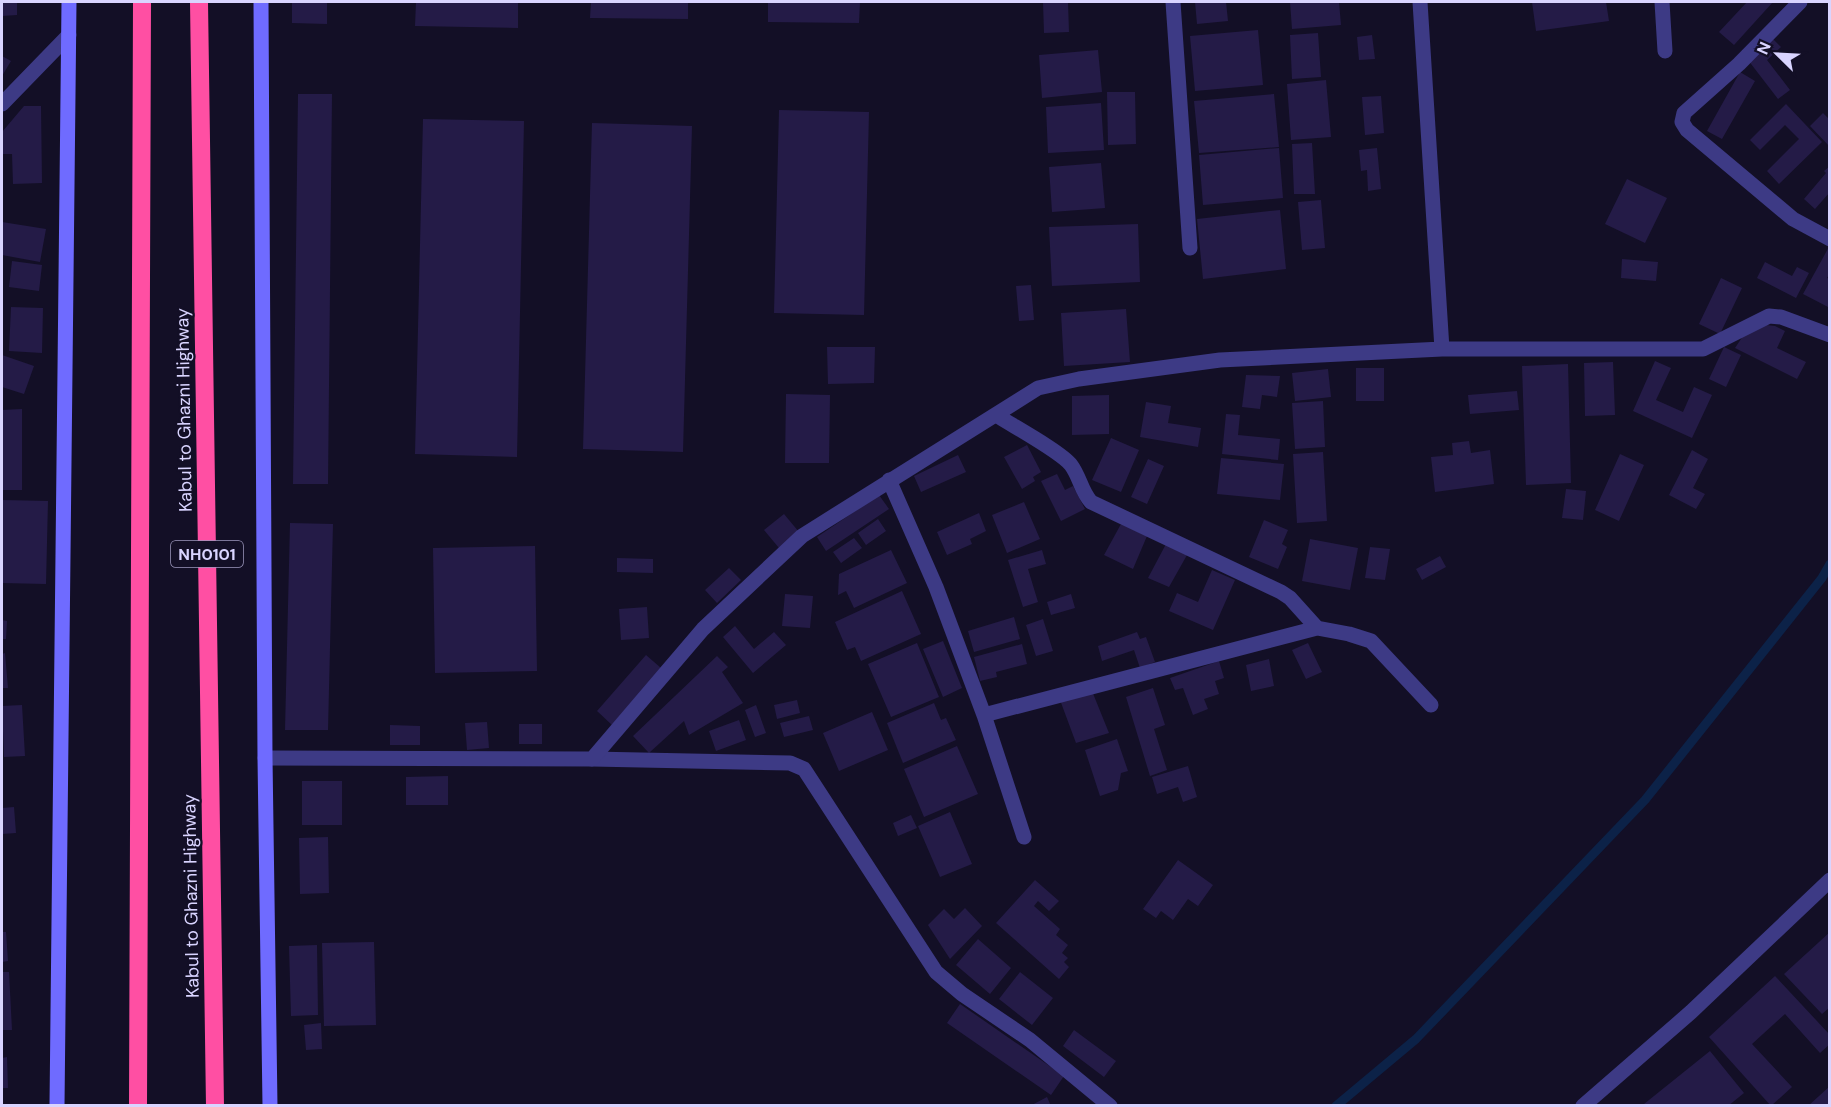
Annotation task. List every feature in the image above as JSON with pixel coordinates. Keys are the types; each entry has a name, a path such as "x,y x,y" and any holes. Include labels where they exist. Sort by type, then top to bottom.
{"highway":[{"path":"138,1106 142,2"},
{"name":"Kabul to Ghazni Highway","path":"198,2 215,1106"}],"street":[{"path":"57,1106 69,2"},
{"path":"261,2 265,758 270,1106"},
{"path":"1173,2 1190,248"},
{"path":"1420,2 1442,348"},
{"path":"1662,2 1665,51"},
{"path":"1800,2 1739,64 1684,113 1682,122 1687,130 1793,219 1830,239"},
{"path":"2,104 69,35"},
{"path":"592,759 711,621 802,536 1038,388 1080,379 1220,360 1442,348 1703,349 1769,316 1780,317 1830,335"},
{"path":"996,415 1071,465 1083,494 1091,502 1281,592 1290,598 1317,628"},
{"path":"889,480 936,587 984,715 1024,837"},
{"path":"984,715 1317,628 1371,641 1431,705"},
{"path":"265,758 592,759 799,765 936,972 962,994 1030,1040 1110,1106"},
{"path":"1583,1106 1691,1012 1830,880"}],"building":[{"path":"2,2 17,2 17,15 2,16"},
{"path":"292,2 327,2 327,24 292,23"},
{"path":"416,2 518,2 518,28 415,26"},
{"path":"591,2 688,2 688,19 590,18"},
{"path":"768,2 860,2 859,23 768,22"},
{"path":"1043,2 1068,2 1069,32 1044,33"},
{"path":"1195,2 1226,2 1228,21 1197,24"},
{"path":"1290,2 1339,2 1341,25 1292,29"},
{"path":"1532,2 1606,2 1609,21 1536,31"},
{"path":"1747,2 1773,2 1734,45 1719,32"},
{"path":"1258,30 1263,85 1195,91 1190,36"},
{"path":"1318,33 1321,77 1292,79 1290,35"},
{"path":"1372,35 1375,59 1359,60 1357,37"},
{"path":"1771,37 1781,47 1767,60 1790,90 1778,99 1748,60"},
{"path":"1098,50 1102,92 1042,98 1039,55"},
{"path":"2,56 11,61 2,76"},
{"path":"1740,72 1755,81 1722,139 1707,131"},
{"path":"1326,80 1331,137 1291,140 1287,84"},
{"path":"1107,92 1135,92 1136,144 1108,145"},
{"path":"298,94 332,94 328,484 293,484"},
{"path":"1274,94 1279,147 1199,153 1194,101"},
{"path":"1381,96 1384,133 1365,135 1362,97"},
{"path":"1101,103 1104,150 1048,153 1046,107"},
{"path":"1786,104 1822,142 1779,184 1767,171 1799,139 1785,125 1760,150 1750,140"},
{"path":"24,106 41,106 42,183 13,184 12,154 2,154 2,132"},
{"path":"779,110 869,112 864,315 774,313"},
{"path":"1823,113 1830,120 1830,147 1810,126"},
{"path":"423,119 524,121 517,457 415,454"},
{"path":"592,123 692,126 683,452 583,449"},
{"path":"1312,143 1315,194 1294,194 1292,144"},
{"path":"1279,148 1283,198 1203,205 1199,155"},
{"path":"1377,148 1381,189 1368,191 1367,170 1361,171 1359,150"},
{"path":"1101,163 1105,208 1052,212 1049,167"},
{"path":"1830,166 1830,192 1815,209 1804,199"},
{"path":"1627,179 1667,198 1645,243 1605,224"},
{"path":"1321,200 1325,248 1302,250 1298,202"},
{"path":"1280,210 1286,269 1203,279 1197,219"},
{"path":"2,222 46,229 40,262 2,255"},
{"path":"1138,224 1140,282 1052,286 1049,227"},
{"path":"1830,245 1830,273 1827,278 1830,279 1830,308 1803,294"},
{"path":"1622,259 1658,262 1656,281 1621,278"},
{"path":"12,261 42,265 39,291 9,287"},
{"path":"1765,262 1792,276 1797,267 1809,273 1796,298 1757,278"},
{"path":"1721,278 1742,288 1720,334 1699,324"},
{"path":"1031,285 1034,320 1019,321 1016,286"},
{"path":"11,307 43,308 42,353 9,351"},
{"path":"1126,309 1130,362 1064,366 1061,313"},
{"path":"1766,325 1785,331 1777,348 1806,362 1797,379 1735,348 1743,336"},
{"path":"827,347 875,347 874,383 828,384"},
{"path":"1724,347 1741,355 1726,387 1709,379"},
{"path":"2,355 34,366 24,394 2,387"},
{"path":"1655,361 1671,368 1656,400 1683,412 1694,387 1712,395 1692,438 1633,411"},
{"path":"1613,362 1615,415 1585,416 1584,363"},
{"path":"1568,364 1571,483 1526,485 1522,366"},
{"path":"1356,368 1384,368 1384,401 1356,401"},
{"path":"1328,369 1331,397 1295,401 1292,373"},
{"path":"1246,375 1280,376 1277,397 1262,395 1260,409 1242,407"},
{"path":"1517,391 1519,410 1470,414 1468,395"},
{"path":"786,394 830,395 829,463 785,463"},
{"path":"1109,395 1109,434 1072,435 1072,396"},
{"path":"1323,401 1325,447 1295,449 1292,403"},
{"path":"1146,402 1171,406 1168,423 1201,428 1198,447 1140,437"},
{"path":"22,409 22,490 2,490 2,410"},
{"path":"1226,414 1240,415 1238,435 1280,439 1278,460 1222,454"},
{"path":"1111,438 1139,450 1121,492 1092,480"},
{"path":"1469,441 1471,453 1490,450 1494,484 1435,492 1431,457 1453,455 1452,443"},
{"path":"1027,445 1041,472 1033,477 1035,481 1022,489 1004,457"},
{"path":"1692,450 1708,459 1693,488 1705,494 1696,509 1669,495"},
{"path":"1323,452 1327,521 1297,523 1293,454"},
{"path":"1620,454 1644,465 1619,521 1595,510"},
{"path":"958,455 966,472 921,492 914,476"},
{"path":"1221,458 1284,464 1280,500 1217,494"},
{"path":"1148,459 1164,466 1147,504 1131,497"},
{"path":"1057,474 1065,490 1073,486 1085,509 1061,521 1041,481"},
{"path":"1566,489 1586,491 1583,520 1562,518"},
{"path":"879,495 889,509 826,551 817,537"},
{"path":"2,500 48,501 46,584 2,583"},
{"path":"1024,502 1040,539 1007,553 992,515"},
{"path":"979,513 986,531 970,539 972,544 947,555 937,532"},
{"path":"784,514 799,532 779,548 764,530"},
{"path":"878,519 886,531 866,545 858,533"},
{"path":"1264,520 1288,530 1282,544 1287,547 1278,569 1249,557"},
{"path":"290,523 333,524 328,730 285,730"},
{"path":"1121,524 1147,536 1133,569 1104,555"},
{"path":"854,538 862,548 841,563 833,552"},
{"path":"1310,539 1358,548 1350,590 1302,581"},
{"path":"1166,544 1187,555 1169,587 1148,578"},
{"path":"535,546 537,671 435,673 433,548"},
{"path":"1370,547 1390,549 1385,580 1365,578"},
{"path":"891,550 907,583 854,608 846,591 838,595 839,574"},
{"path":"1042,550 1046,564 1028,569 1038,602 1023,607 1008,560"},
{"path":"1440,556 1446,567 1422,580 1416,569"},
{"path":"617,558 653,559 653,573 617,572"},
{"path":"729,568 741,580 717,603 705,590"},
{"path":"1212,570 1235,580 1213,630 1169,611 1177,593 1198,602"},
{"path":"902,591 921,634 861,661 855,647 847,650 835,622"},
{"path":"785,594 813,596 810,628 782,626"},
{"path":"1071,594 1075,608 1051,615 1047,602"},
{"path":"647,607 649,638 621,640 619,609"},
{"path":"1014,617 1020,639 974,652 968,631"},
{"path":"1043,619 1053,651 1036,656 1026,625"},
{"path":"2,620 7,621 6,639 2,639"},
{"path":"735,626 754,649 774,632 786,645 753,673 723,637"},
{"path":"1137,632 1140,639 1146,637 1155,662 1140,668 1134,650 1102,661 1098,646"},
{"path":"943,641 962,688 943,697 923,649"},
{"path":"917,643 939,697 891,717 868,664"},
{"path":"1308,643 1322,672 1306,679 1292,650"},
{"path":"1022,644 1027,664 996,672 997,677 980,681 974,657"},
{"path":"5,653 8,688 2,688 2,654"},
{"path":"646,655 661,668 612,725 597,711"},
{"path":"717,656 728,667 722,672 743,703 689,735 684,721 649,753 633,736"},
{"path":"1269,659 1274,686 1251,691 1246,665"},
{"path":"1219,661 1224,678 1215,681 1219,694 1204,699 1208,709 1193,715 1183,688 1175,690 1170,678"},
{"path":"1153,688 1165,725 1154,729 1167,770 1150,776 1126,697"},
{"path":"1092,691 1109,733 1076,743 1060,700"},
{"path":"797,700 800,713 777,719 774,705"},
{"path":"934,703 941,720 946,718 956,740 903,763 887,723"},
{"path":"22,705 25,756 4,757 2,706"},
{"path":"756,705 766,733 755,737 745,710"},
{"path":"872,712 888,750 839,771 823,733"},
{"path":"809,716 813,730 784,737 780,723"},
{"path":"739,720 746,740 716,751 709,731"},
{"path":"487,722 489,748 467,750 465,723"},
{"path":"519,724 542,724 542,744 519,744"},
{"path":"390,725 420,726 420,745 390,745"},
{"path":"1117,739 1128,771 1121,773 1118,790 1100,796 1085,750"},
{"path":"957,746 978,794 924,817 904,769"},
{"path":"1188,766 1197,797 1183,802 1178,787 1157,794 1152,777"},
{"path":"448,776 448,805 406,805 406,777"},
{"path":"302,781 342,781 342,825 302,825"},
{"path":"14,807 16,833 2,834 2,808"},
{"path":"950,812 972,864 940,877 918,826"},
{"path":"911,815 917,828 898,836 893,823"},
{"path":"328,837 329,893 300,894 299,838"},
{"path":"1178,860 1213,885 1198,906 1188,899 1173,920 1161,911 1156,918 1143,909"},
{"path":"1035,880 1059,901 1049,911 1038,901 1034,906 1060,929 1056,935 1068,945 1062,953 1068,958 1064,962 1069,967 1059,979 996,923"},
{"path":"965,908 982,926 950,959 928,925 944,909 954,919"},
{"path":"2,932 6,932 8,961 2,962"},
{"path":"1830,932 1830,1007 1822,1014 1784,974"},
{"path":"978,939 1011,968 990,994 956,965"},
{"path":"374,942 376,1025 324,1026 322,943"},
{"path":"317,945 318,1015 291,1016 289,946"},
{"path":"2,972 9,972 12,1030 2,1030"},
{"path":"1020,972 1053,998 1032,1025 999,999"},
{"path":"1775,976 1830,1035 1830,1044 1820,1053 1785,1014 1752,1044 1792,1087 1771,1106 1709,1037"},
{"path":"960,1004 1064,1076 1051,1095 947,1023"},
{"path":"321,1023 322,1049 306,1050 304,1025"},
{"path":"1074,1030 1116,1061 1104,1077 1063,1046"},
{"path":"1710,1051 1744,1093 1728,1106 1645,1106 1644,1104"},
{"path":"7,1057 8,1088 2,1088 2,1058"},
{"path":"1830,1086 1830,1106 1808,1106"},
{"path":"1047,1097 1051,1106 1030,1106"}],"waterway":[{"path":"1336,1106 1416,1039 1645,800 1822,578 1830,564"}]}
